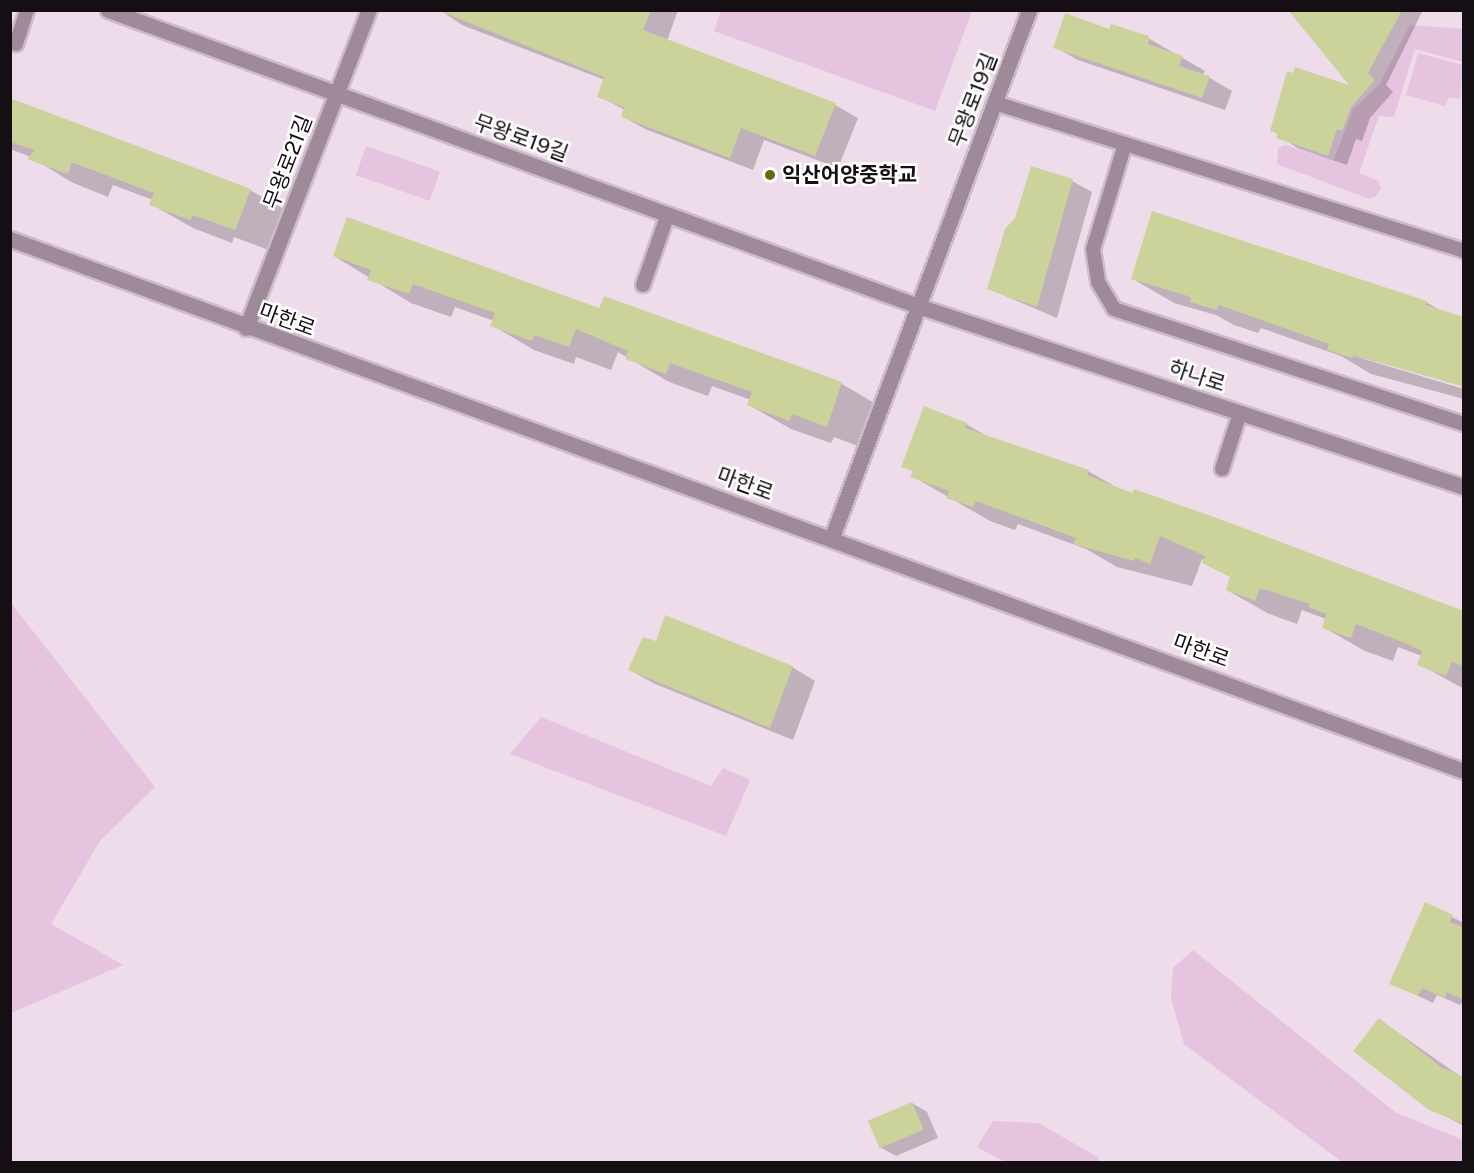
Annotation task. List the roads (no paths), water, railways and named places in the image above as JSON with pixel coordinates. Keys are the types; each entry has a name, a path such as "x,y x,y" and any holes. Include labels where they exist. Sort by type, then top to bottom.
{"street":[{"name":"무왕로19길","path":"108,10 918,306"},
{"name":"무왕로21길","path":"246,328 369,10"},
{"name":"무왕로19길","path":"832,537 1029,10"},
{"name":"마한로","path":"10,239 246,328 832,537 1464,771"},
{"name":"하나로","path":"918,306 1464,487"}],"lane":[{"path":"16,44 27,10"},
{"path":"995,103 1464,250"},
{"path":"1125,144 1093,249 1098,282 1114,309 1464,424"},
{"path":"643,285 668,214"},
{"path":"1222,469 1240,413"}],"place":[{"name":"익산어양중학교","path":"770,175"}]}
